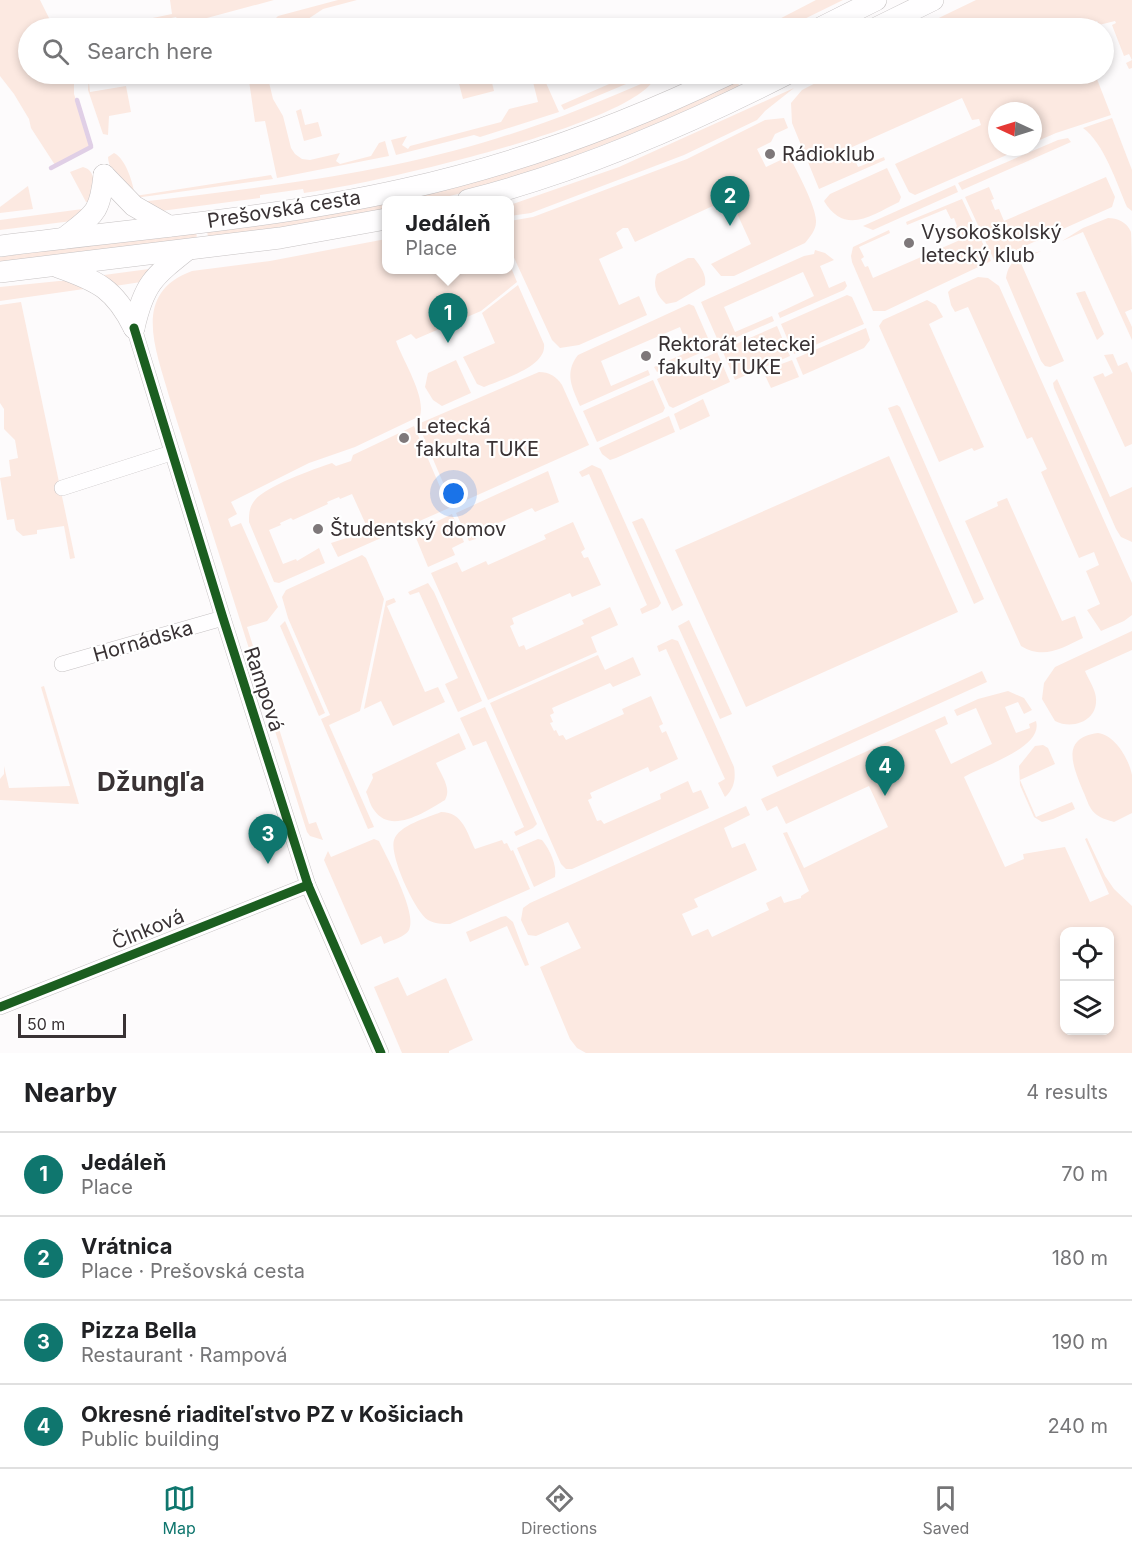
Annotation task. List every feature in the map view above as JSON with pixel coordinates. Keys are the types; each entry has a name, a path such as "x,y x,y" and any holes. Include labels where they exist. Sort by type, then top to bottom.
{"highway":[{"path":"840,18 876,0"},
{"path":"896,18 933,0"},
{"name":"Prešovská cesta","path":"0,246 169,226 324,204 404,189 513,160 583,137 707,84"},
{"path":"484,196 547,177 613,153 766,84"},
{"path":"64,238 96,211 101,199 104,175 128,201 169,226"},
{"name":"Prešovská cesta","path":"0,272 280,238 382,220"},
{"path":"134,328 143,295 151,283 188,249"},
{"path":"52,265 99,283 125,311 134,328"}],"street":[{"name":"Rampová","path":"134,328 171,453 309,885 381,1053"},
{"path":"62,488 171,453"},
{"name":"Hornádska","path":"62,664 223,618"},
{"name":"Člnková","path":"0,1007 309,885"}],"shaded area":[{"path":"0,0 40,0 49,18 18,18 18,84 74,84 74,94 91,145 55,165 31,128 29,119 14,94 0,76"},
{"path":"170,0 274,0 207,18 153,18 172,14"},
{"path":"338,0 357,0 323,9 310,18 276,18"},
{"path":"816,0 843,0 806,18 781,18"},
{"path":"976,0 1132,0 1132,60 1129,54 1124,56 1114,30 1116,23 1114,18 939,18"},
{"path":"1132,60 1132,68 1129,69 1126,63"},
{"path":"88,84 90,92 126,86 131,112 109,116 108,135 103,134 88,90"},
{"path":"249,84 269,84 273,99 283,116 291,148 302,159 310,160 340,153 336,161 340,164 371,156 379,143 385,141 389,156 277,178 265,121 255,122"},
{"path":"459,84 492,84 494,91 463,99"},
{"path":"534,84 546,84 559,112 480,137 474,135 396,155 391,140 407,136 402,145 408,149 410,146 501,122 509,109 538,102"},
{"path":"609,84 626,84 564,110 561,105"},
{"path":"640,84 648,84 635,96 598,115 549,134 493,151 380,179 304,193 303,189 260,195 260,198 161,211 139,202 320,178 411,161 498,138 577,110"},
{"path":"727,84 738,84 739,86 706,102 568,158 449,196 411,196"},
{"path":"814,84 1099,84 1111,115 1042,139 1042,102 988,102 988,156 1004,156 915,195 909,192 895,164 981,125 979,119 972,120 962,98 850,148 858,167 884,157 885,160 819,189 792,123 791,103 802,90"},
{"path":"794,88 757,120 684,155 531,213 514,215 514,204 619,167"},
{"path":"301,109 305,125 318,122 322,136 304,141 296,111"},
{"path":"784,118 788,128 775,134 771,142 757,149 766,167 789,156 810,198 815,216 815,228 805,243 734,276 721,276 711,264 751,244 730,198 635,242 628,228 623,228 616,233 623,248 599,259 619,305 639,296 647,315 579,345 560,348 552,340 514,258 514,220 533,217 687,159 765,120"},
{"path":"1112,118 1132,170 1132,211 1127,207 1104,154 1091,135 1083,128"},
{"path":"1068,138 1071,142 1042,155 1042,147"},
{"path":"114,153 122,160 131,178 135,196 271,175 273,179 135,198 111,169 108,157"},
{"path":"1021,156 1039,156 962,190 958,183"},
{"path":"83,167 88,169 93,176 93,202 86,202 70,172"},
{"path":"887,168 901,197 899,202 869,217 850,220 841,218 832,212 824,201 830,194"},
{"path":"1106,177 1115,197 1112,207 994,260 965,197 989,187 994,199 991,200 995,210 999,209 1004,221"},
{"path":"955,185 958,192 873,230 863,226"},
{"path":"28,186 33,209 0,213 0,207"},
{"path":"962,199 991,261 885,311 873,311 852,262 853,247 889,230 890,233 859,247 864,257 861,259 865,267 868,266 873,278 960,240 954,218 951,219 946,209 907,225 906,222"},
{"path":"382,204 382,210 279,228 208,237 207,231"},
{"path":"90,208 72,221 0,230 0,220"},
{"path":"1108,218 1121,221 1131,232 1132,309 1125,312 1132,327 1132,340 1083,232 1062,241 1083,228"},
{"path":"196,232 197,238 0,262 0,256"},
{"path":"382,240 382,274 514,274 517,282 481,311 416,339 411,334 396,341 417,389 421,408 420,416 355,447 309,463 231,502 237,514 228,519 231,527 241,523 278,607 267,621 247,627 309,824 316,822 323,840 310,836 307,832 154,342 154,308 161,293 173,281 192,271 270,261"},
{"path":"815,250 825,253 834,260 820,266 829,288 845,281 847,286 844,290 780,318 778,313 814,296 803,272 724,307 735,332 772,316 774,321 719,343 701,302 804,256 814,254"},
{"path":"1041,251 1020,261 1064,361 1050,367 1045,366 1041,361 1006,278 1010,266 1018,258"},
{"path":"688,258 694,258 701,267 705,285 676,302 666,304 656,290 657,274"},
{"path":"149,269 141,282 115,286 104,276 104,275"},
{"path":"978,277 988,278 999,286 1132,583 1132,615 1101,631 1087,610 1100,604 1086,571 1099,565 1094,552 1079,558 1041,472 1047,469 1032,437 1027,439 968,307 955,312 951,305 948,292"},
{"path":"68,281 91,288 0,301 0,287"},
{"path":"518,285 544,344 543,352 531,366 484,387 477,384 463,357 495,343 482,313"},
{"path":"1085,291 1104,334 1097,340 1076,293"},
{"path":"847,295 852,297 864,324 794,354 781,324"},
{"path":"927,300 936,305 943,317 929,324 984,447 974,451 972,448 939,462 879,326 883,320"},
{"path":"21,302 75,558 70,559 64,526 37,530 37,534 23,536 16,530 14,519 7,520 0,478 11,476 9,460 18,458 15,440 4,429 4,409 0,403 0,305"},
{"path":"689,304 694,306 711,345 709,349 657,372 654,367 690,351 680,327 601,361 611,386 648,370 650,375 580,406 570,374 578,355"},
{"path":"777,326 790,356 735,380 722,350"},
{"path":"866,328 870,340 864,348 803,375 796,358"},
{"path":"717,352 730,382 673,408 669,406 657,379"},
{"path":"1113,354 1118,366 1127,362 1132,373 1132,444 1125,447 1093,377 1103,373 1105,377 1113,373 1104,355"},
{"path":"456,360 471,393 442,406 433,400 425,387 428,373"},
{"path":"792,360 799,377 771,388 763,371"},
{"path":"539,372 552,375 562,385 589,445 453,506 418,424"},
{"path":"1057,379 1110,497 1132,487 1132,542 1121,537 1116,529 1054,388 1053,383"},
{"path":"653,380 665,408 663,412 597,442 583,411"},
{"path":"703,399 710,416 680,430 674,414"},
{"path":"897,405 900,407 984,599 974,604 888,408"},
{"path":"669,416 675,432 610,460 602,454 599,448"},
{"path":"414,426 449,508 338,557 331,543 356,535 355,533 367,527 352,494 327,502 328,504 293,520 291,518 269,530 283,564 296,559 297,561 319,548 325,563 279,583 274,582 249,522 250,508 255,500 269,489 303,474 332,463 336,466 351,461 353,455"},
{"path":"889,456 958,612 746,707 675,550"},
{"path":"592,465 601,469 661,603 658,607 642,614 640,609 647,605 589,474 582,477 579,472"},
{"path":"548,471 559,502 535,512 532,508 474,534 476,539 469,541 456,513"},
{"path":"1007,498 1062,621 1075,616 1083,638 1060,649 1037,652 1021,646 965,521 998,506 997,502"},
{"path":"452,514 464,542 452,548 455,555 428,567 414,533"},
{"path":"642,518 683,605 672,611 632,522"},
{"path":"573,522 585,549 581,552 584,558 588,557 601,585 572,597 570,593 512,618 514,624 510,626 519,647 524,645 526,650 584,624 582,620 610,607 618,625 591,637 597,652 488,700 431,573 457,562 462,572 486,561 488,565 546,539 544,535"},
{"path":"362,555 366,558 384,599 360,711 329,725 374,827 368,829 321,719 330,715 288,618 282,597 286,590"},
{"path":"428,583 482,701 458,712 445,684 458,678 419,592 410,595 408,592"},
{"path":"394,598 396,602 387,606 425,692 438,687 445,702 393,726 381,701 364,709 386,601"},
{"path":"689,620 732,714 720,719 678,626"},
{"path":"285,621 325,713 319,716 280,626"},
{"path":"1132,631 1132,650 1085,671 1095,693 1096,702 1090,716 1078,723 1062,724 1055,721 1042,699 1044,683 1055,667"},
{"path":"672,639 678,641 734,767 734,784 725,797 718,783 725,779 666,649 659,652 657,646"},
{"path":"598,655 605,670 633,657 641,675 613,687 610,683 552,708 554,713 550,715 553,722 550,723 554,731 556,730 559,736 563,735 566,740 624,714 622,709 651,696 663,724 659,726 662,733 666,731 678,759 650,772 648,767 590,793 592,798 588,800 597,821 601,820 604,824 661,799 660,794 688,781 693,793 701,790 709,808 572,869 566,869 561,864 490,703"},
{"path":"982,671 987,682 777,777 772,766"},
{"path":"44,686 79,804 0,800 0,779 4,774 4,766 9,788 70,786 41,687"},
{"path":"1008,691 1024,698 1032,710 1024,714 1018,702 1005,707 1016,733 1030,728 1029,724 1036,721 1036,731 1031,740 1010,755 964,777 1005,867 1024,859 1023,854 1065,847 1090,902 1109,894 1085,839 1087,838 1105,876 1114,889 1132,906 1132,1053 586,1053 577,1048 570,1039 540,967 581,948 568,922 536,936 528,935 521,920 523,908 746,806 750,815 724,828 732,848 745,843 757,870 694,899 698,907 682,914 692,936 708,929 712,937 769,910 766,903 781,896 784,903 801,898 809,891 783,833 787,832 804,868 888,827 869,786 786,824 777,806 767,811 761,799 945,716 948,724 935,730 951,764 992,744 976,708 957,716 954,710 978,699"},
{"path":"485,707 537,824 516,836 514,832 524,827 486,741 473,746 460,718"},
{"path":"459,733 466,749 436,763 447,786 445,800 408,819 389,821 381,817 373,808 366,792 373,778 372,774"},
{"path":"1098,733 1110,738 1120,749 1128,762 1132,775 1132,813 1114,822 1094,813 1088,804 1073,763 1072,754 1078,741"},
{"path":"1043,745 1048,748 1055,764 1020,780 1036,817 1072,802 1075,809 1042,822 1034,817 1020,785 1019,766 1035,746"},
{"path":"441,812 459,819 467,830 475,849 502,840 504,844 507,843 511,851 513,850 530,889 450,924 428,920 416,906 404,883 393,847 394,840 401,830"},
{"path":"374,839 379,841 406,899 411,922 409,930 398,938 384,944 381,936 361,945 324,860 328,851 331,857"},
{"path":"538,839 542,840 550,853 554,863 555,877 534,887 517,848"},
{"path":"506,916 513,922 529,965 525,966 507,926 470,942 466,932"},
{"path":"398,977 407,996 446,978 473,1040 449,1053 402,1053 374,987"}],"waterway":[{"path":"77,100 91,146"},
{"path":"51,168 91,147"}],"cycle path":[{"path":"134,328 308,885 381,1053"},
{"path":"0,1007 308,885"}],"place":[{"name":"Rádioklub","path":"770,154"},
{"name":"Vrátnica","path":"730,226"},
{"name":"Vysokoškolský letecký klub","path":"909,243"},
{"name":"Jedáleň","path":"448,343"},
{"name":"Rektorát leteckej fakulty TUKE","path":"646,356"},
{"name":"Letecká fakulta TUKE","path":"404,438"},
{"name":"Študentský domov","path":"318,529"},
{"name":"Okresné riaditeľstvo PZ v Košiciach","path":"885,796"},
{"name":"Pizza Bella","path":"268,864"}],"district":[{"name":"Džungľa","path":"151,782"}]}
